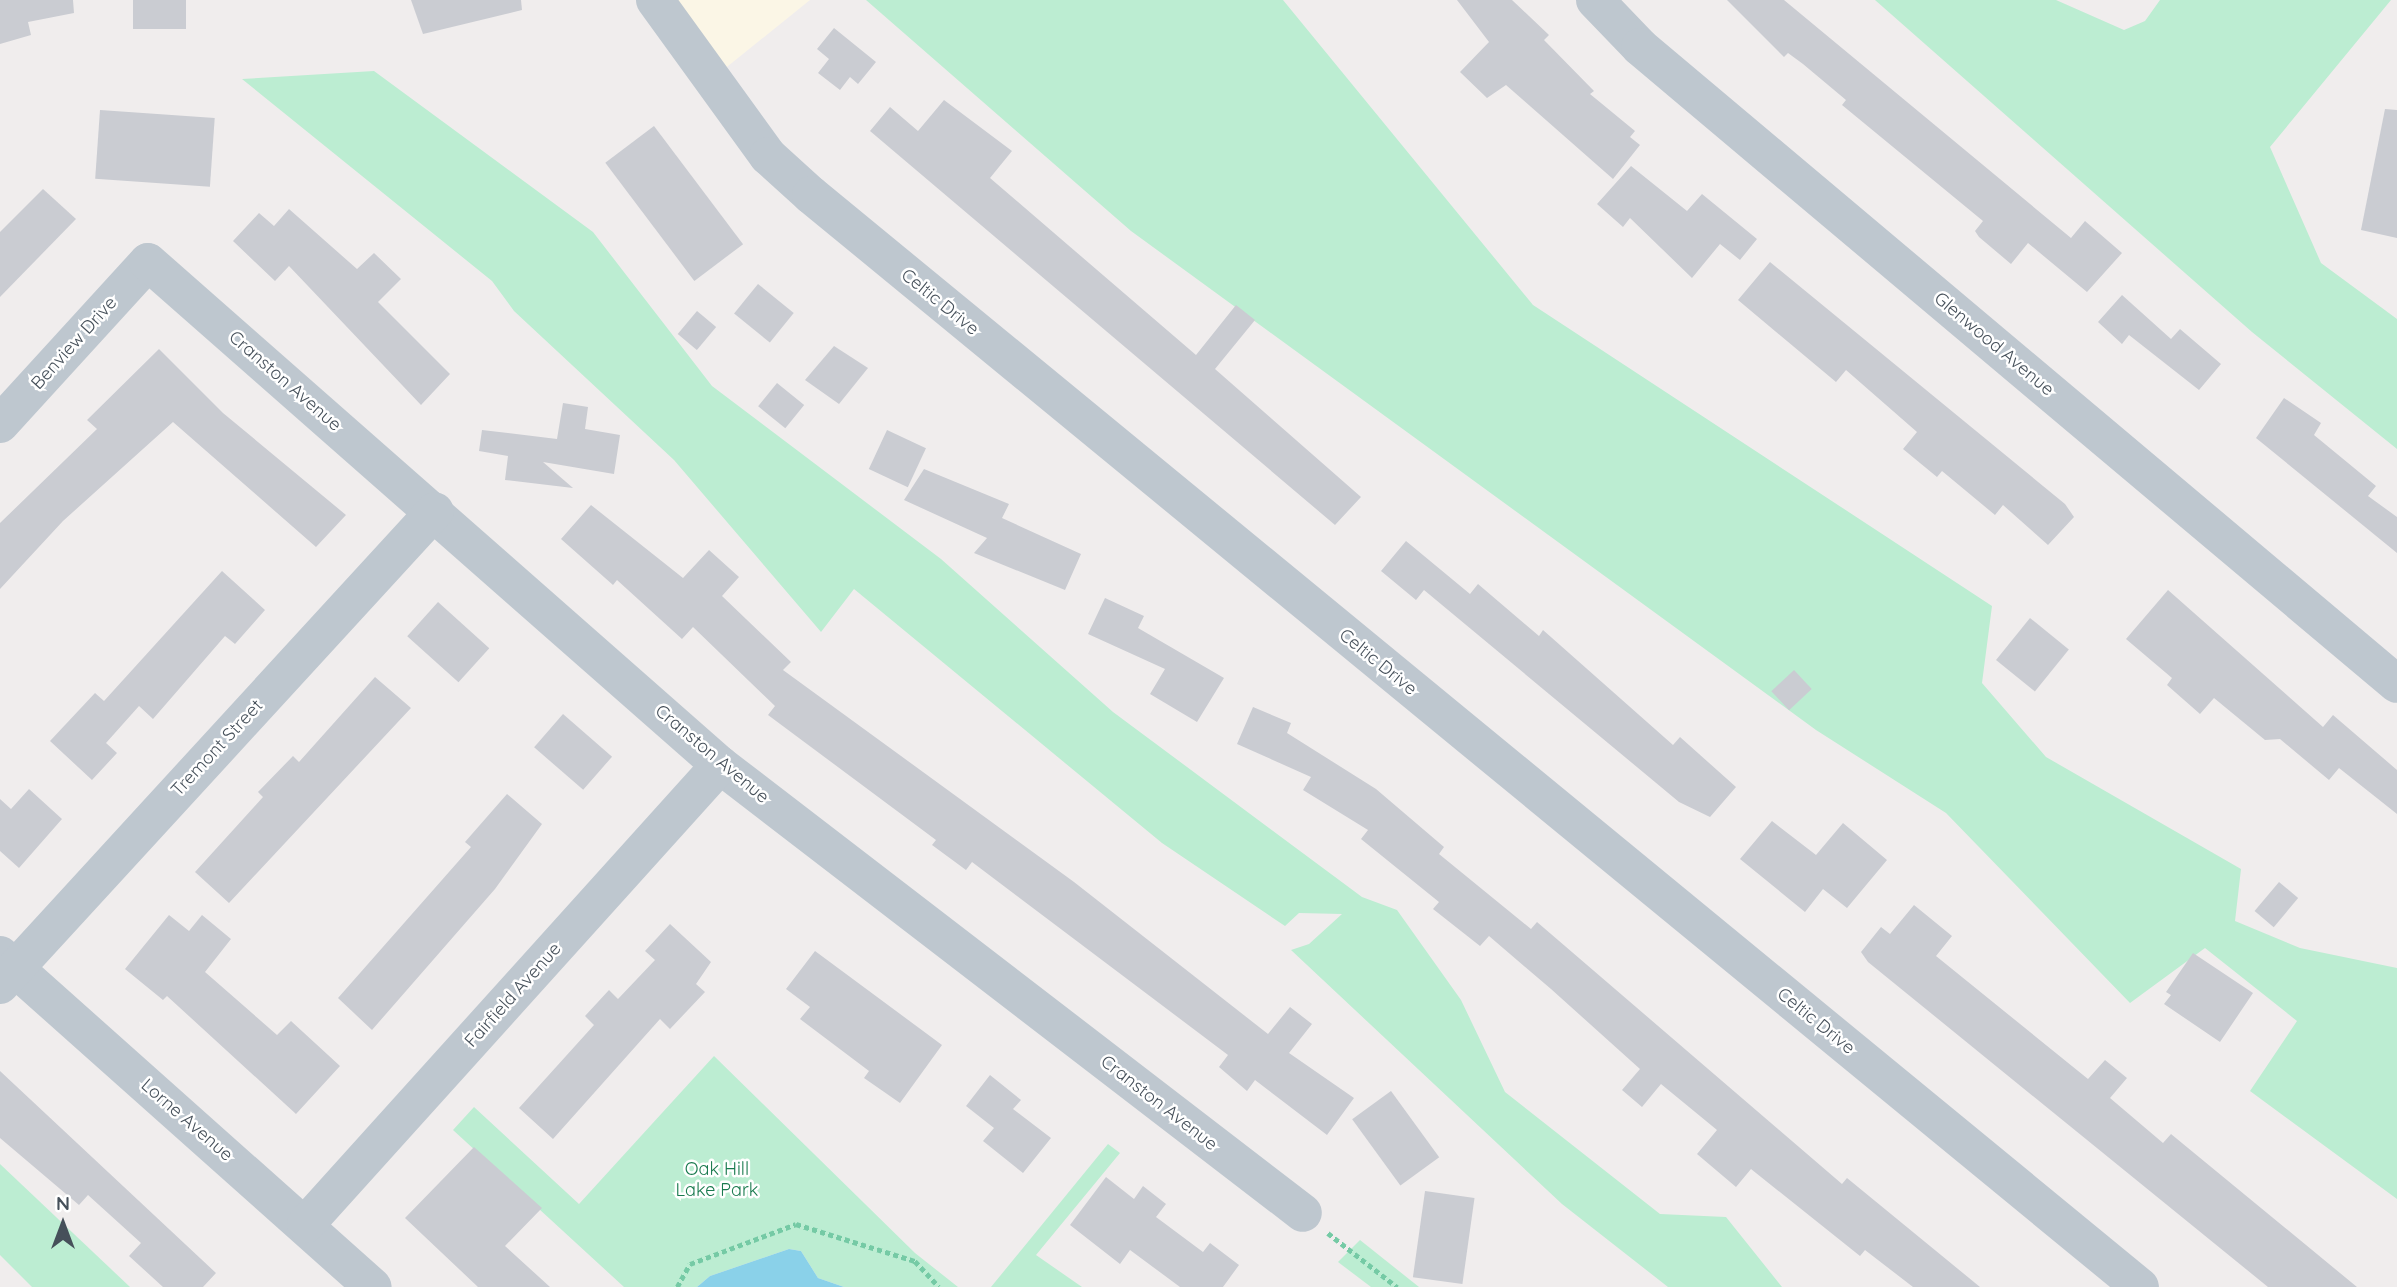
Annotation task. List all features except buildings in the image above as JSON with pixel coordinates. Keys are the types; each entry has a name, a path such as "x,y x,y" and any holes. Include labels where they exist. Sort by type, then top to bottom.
{"street":[{"name":"Glenwood Avenue","path":"1595,0 1640,47 2397,684"},
{"name":"Celtic Drive","path":"665,4 768,156 811,195 2140,1287"},
{"name":"Benview Drive","path":"0,424 148,261"},
{"name":"Cranston Avenue","path":"148,261 720,765 1303,1213"},
{"name":"Tremont Street","path":"5,969 435,512"},
{"name":"Fairfield Avenue","path":"306,1224 720,765"},
{"name":"Lorne Avenue","path":"5,969 306,1224 372,1287"}],"path":[{"path":"1303,1213 1397,1287"},
{"path":"677,1287 690,1264 796,1224 915,1261 939,1287"}],"shaded area":[{"path":"639,0 810,0 702,87"}],"green space":[{"path":"866,0 1283,0 1533,305 1992,606 1982,683 2046,757 2241,869 2235,921 2300,948 2397,968 2397,1199 2250,1091 2297,1021 2205,948 2130,1003 1946,813 1816,730 1131,231"},
{"path":"1875,0 2056,0 2124,30 2145,21 2160,0 2391,0 2270,147 2321,263 2397,319 2397,449 2252,332"},
{"path":"374,71 593,232 712,386 941,559 1113,712 1362,897 1397,910 1461,1000 1505,1092 1660,1214 1726,1217 1782,1287 1668,1287 1562,1204 1291,950 1309,944 1342,914 1299,913 1285,926 1162,843 854,589 821,632 674,460 514,311 492,281 242,79"},
{"name":"Oak Hill Lake Park","path":"714,1056 915,1253 958,1287 844,1287 818,1278 801,1251 789,1249 710,1276 697,1287 624,1287 453,1130 474,1107 579,1204"},
{"path":"1108,1144 1120,1153 1036,1255 1082,1287 991,1287"},
{"path":"0,1164 130,1287 32,1287 0,1255"},
{"path":"1360,1240 1419,1287 1371,1287 1338,1262"}],"water":[{"path":"789,1249 801,1251 818,1278 844,1287 697,1287 710,1276"}]}
